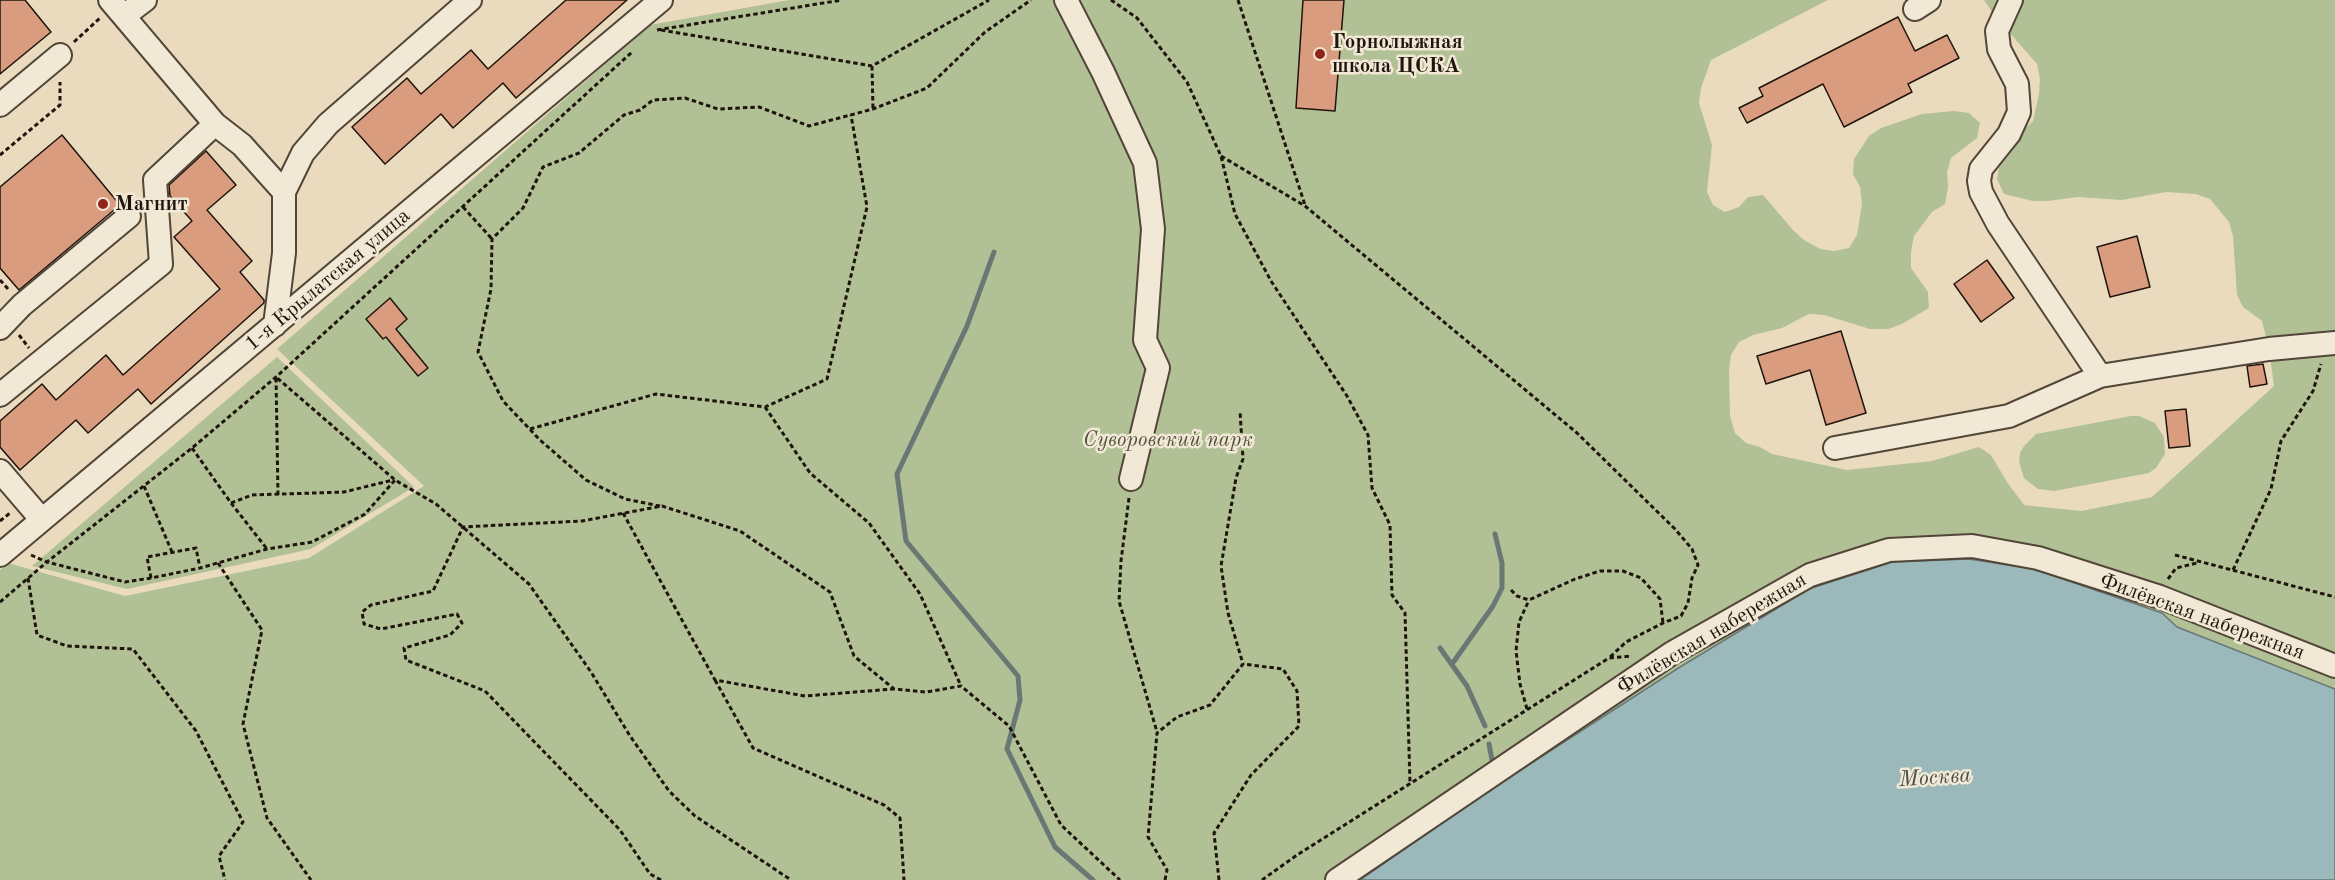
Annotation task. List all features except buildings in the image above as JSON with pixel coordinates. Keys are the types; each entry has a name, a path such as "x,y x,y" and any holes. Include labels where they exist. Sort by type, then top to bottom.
{"street":[{"path":"145,0 116,7 215,124 242,145 284,192"},
{"path":"275,325 284,253 284,192 303,153 328,124 470,0"},
{"path":"1066,0 1103,72 1145,163 1153,229 1145,340 1158,368 1131,479"},
{"path":"2011,0 1998,32 1999,49 2017,84 2019,112 2009,134 1981,169 1979,182 1981,192 1998,224 2100,376"},
{"name":"1-я Крылатская улица","path":"5,550 657,2"},
{"path":"0,105 60,56"},
{"path":"0,395 161,264 155,180 215,124"},
{"path":"0,328 22,306 129,216"},
{"path":"1835,448 2008,416 2100,376 2269,349 2331,344"},
{"path":"0,471 42,520"},
{"name":"Филёвская набережная","path":"1337,880 1672,653 1810,575 1889,550 1972,546 2038,558 2160,597 2335,666"}],"path":[{"path":"842,0 657,30 872,66 989,0"},
{"path":"492,239 523,208 543,167 579,153 624,115 640,110 653,100 685,98 718,109 759,108 809,126 873,110 927,88 985,32 1031,0"},
{"path":"1111,0 1137,18 1187,82 1221,156 1235,214 1271,280 1347,396 1368,435 1372,488 1390,525 1392,595 1405,613 1410,783"},
{"path":"1238,0 1305,206"},
{"path":"0,155 60,105 60,56 116,7"},
{"path":"0,602 192,448 276,377 639,46"},
{"path":"872,66 873,110"},
{"path":"530,429 656,394 765,407 827,379 867,207 851,115"},
{"path":"1221,156 1305,206 1577,433 1674,529 1692,549 1698,566 1692,578 1688,603 1681,616 1663,622 1626,642 1609,658 1297,855 1262,880"},
{"path":"463,207 492,239 491,289 478,352 503,401 586,480 625,499 662,506 740,531 830,592 854,656 894,689"},
{"path":"2232,570 2271,489 2281,441 2313,391 2331,344"},
{"path":"276,377 395,480 436,504 529,584 591,672 630,736 669,791 695,816 791,880"},
{"path":"276,377 278,495"},
{"path":"765,407 810,473 869,523 920,594 961,687 1009,726 1060,825 1120,880"},
{"path":"1240,411 1243,459 1236,478 1221,566 1228,613 1243,664"},
{"path":"192,448 267,549"},
{"path":"1131,479 1121,561 1119,602 1157,733 1148,837 1167,870 1165,880"},
{"path":"231,503 252,495 344,492 395,480"},
{"path":"5,550 125,582 152,578 200,568 267,549 312,542 366,514 395,480"},
{"path":"144,486 172,552"},
{"path":"463,528 582,521 662,506"},
{"path":"623,513 753,748 884,806 900,818 904,880"},
{"path":"463,528 433,591 371,605 362,612 364,624 381,629 457,614 462,623 450,635 404,648 406,660 485,692 620,830 650,874 661,880"},
{"path":"152,578 147,557 196,548 200,568"},
{"path":"2175,555 2335,597"},
{"path":"2160,597 2168,578 2176,568 2199,562"},
{"path":"218,563 262,630 243,724 267,818 311,880"},
{"path":"1528,710 1520,684 1516,651 1519,622 1529,600 1575,579 1600,572 1623,571 1641,578 1660,599 1663,622"},
{"path":"28,578 38,635 67,646 134,649 196,731 243,822 219,856 225,880"},
{"path":"1511,590 1517,596 1529,600"},
{"path":"1609,658 1641,656"},
{"path":"1157,733 1177,717 1210,705 1243,664"},
{"path":"1219,880 1214,833 1251,775 1299,726 1297,691 1283,669 1243,664"},
{"path":"715,680 805,696 894,689 926,692 961,687"}],"green space":[{"name":"Суворовский парк","path":"789,0 1828,0 1711,60 1701,88 1699,103 1712,145 1707,192 1713,205 1725,212 1739,207 1748,197 1763,195 1804,240 1820,249 1834,251 1849,248 1857,235 1862,204 1860,187 1853,174 1854,159 1869,136 1881,128 1922,114 1954,111 1969,113 1980,123 1977,138 1951,158 1947,172 1948,187 1945,204 1932,212 1914,236 1911,268 1928,292 1929,308 1902,324 1888,329 1870,329 1824,315 1809,314 1782,328 1753,335 1739,342 1731,355 1729,370 1730,416 1735,433 1746,443 1772,454 1847,470 1932,461 1979,447 1991,455 2024,505 2081,511 2152,497 2274,386 2269,349 2262,321 2243,307 2237,295 2233,236 2229,222 2210,199 2196,194 2166,192 2122,200 2077,197 2033,201 2004,194 1997,179 2002,151 2033,121 2040,79 2037,64 1994,15 1984,0 2335,0 2335,689 2177,627 2162,613 2034,569 1969,559 1892,562 1809,589 1680,667 1499,784 1360,880 0,880 0,570 8,563 125,596 309,558 424,486 277,349 650,25"},
{"path":"277,357 414,487 311,549 127,589 32,566"},
{"path":"2139,416 2155,423 2164,437 2165,454 2156,468 2149,473 2054,491 2038,489 2024,478 2019,462 2020,453 2036,434"}],"water":[{"name":"Москва","path":"1969,559 2034,569 2162,613 2177,627 2335,689 2335,880 1360,880 1499,784 1680,667 1809,589 1892,562"}],"waterway":[{"path":"994,252 967,326 897,474 906,541 1018,676 1020,700 1007,749 1055,847 1093,880"},
{"path":"1452,664 1493,606 1502,588 1502,563 1495,534"},
{"path":"1440,648 1467,686 1485,726"},
{"path":"1489,744 1493,765"}],"place":[{"name":"Горнолыжная школа ЦСКА","path":"1320,54"},
{"name":"Магнит","path":"103,204"}]}
